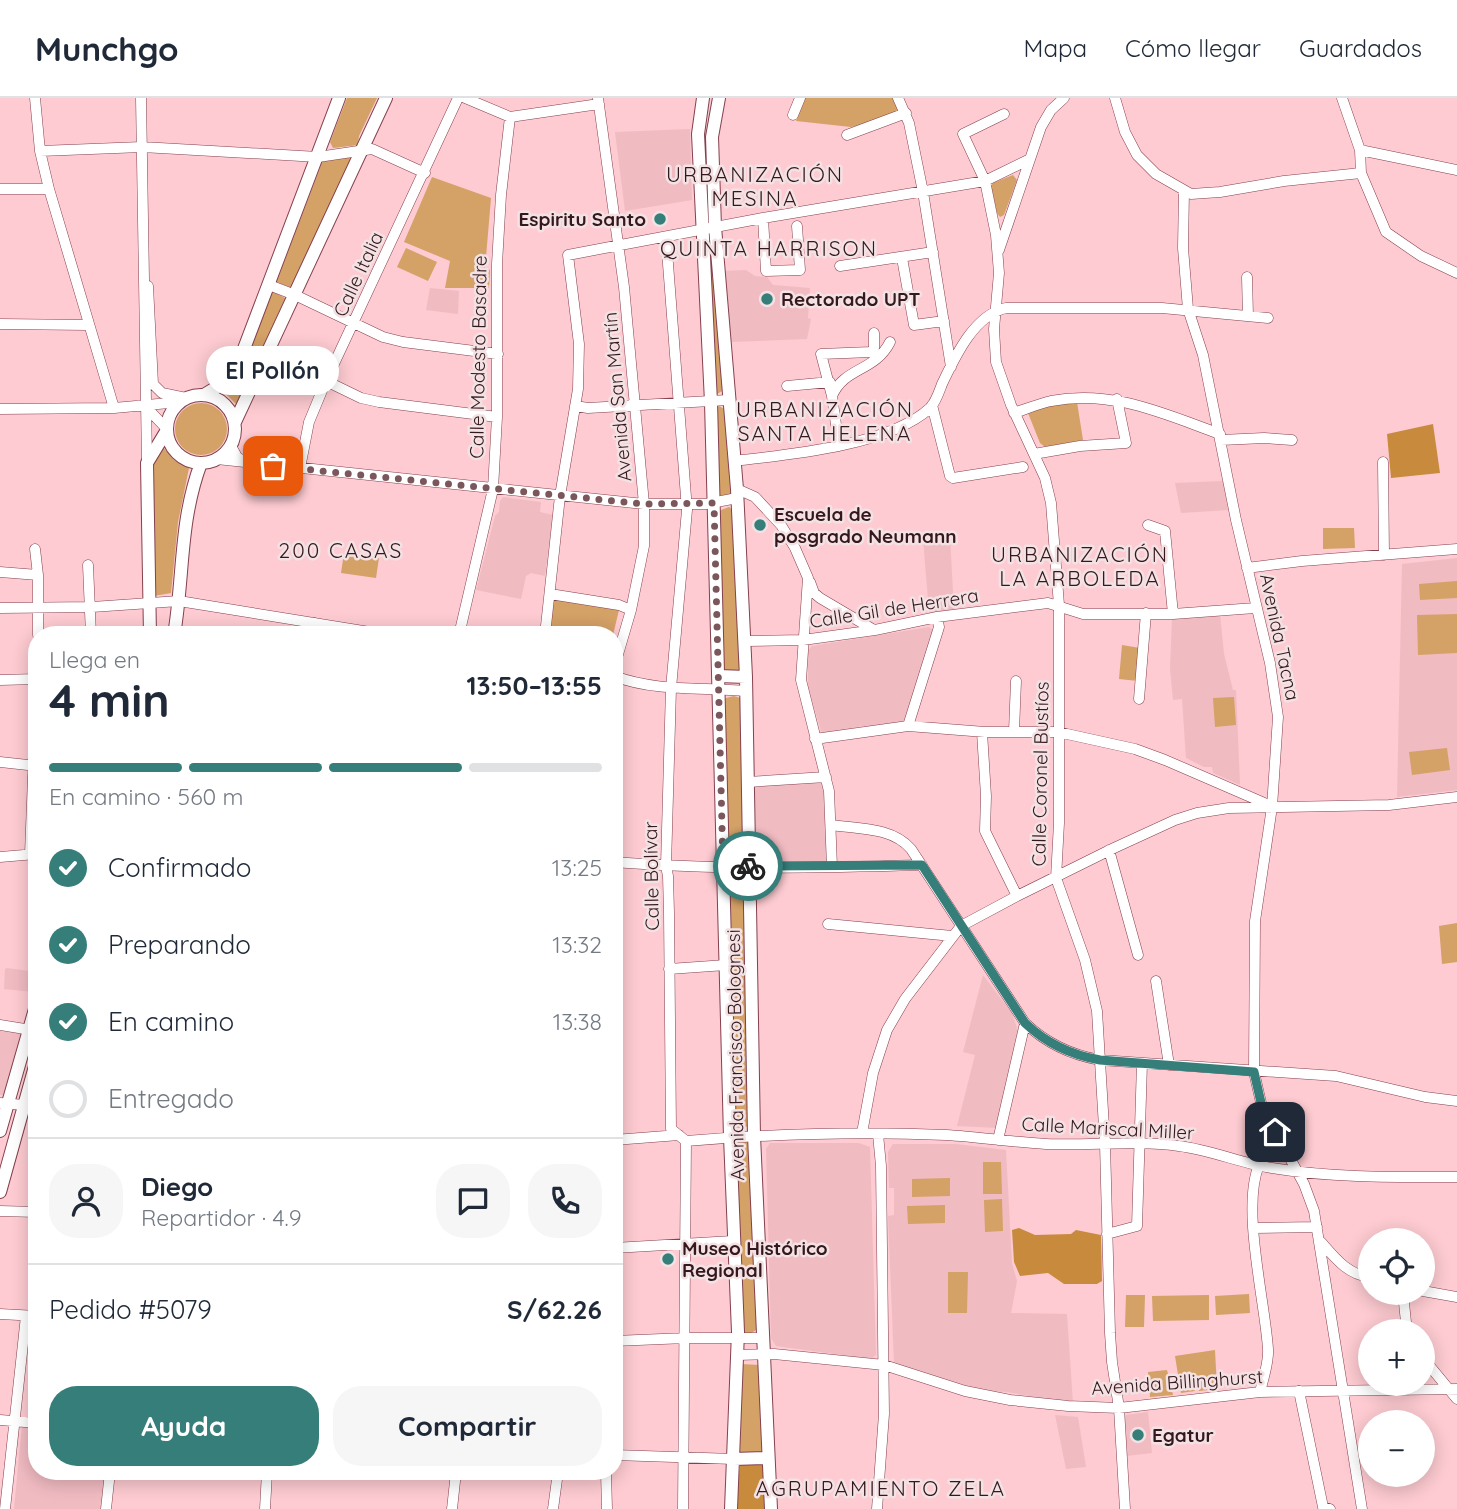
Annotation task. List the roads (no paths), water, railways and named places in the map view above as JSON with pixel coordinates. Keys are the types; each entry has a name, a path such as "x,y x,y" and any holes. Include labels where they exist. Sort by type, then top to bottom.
{"main road":[{"path":"150,626 148,463 167,429 170,414 183,400 204,395 220,387 233,373 339,98"},
{"path":"167,429 169,441 176,453 187,461 201,464 217,459 231,446 235,422 386,98"},
{"name":"Avenida Francisco Bolognesi","path":"703,98 698,134 734,461 745,641 754,1136 771,1509"},
{"name":"Avenida Francisco Bolognesi","path":"719,98 712,137 709,229 730,1137 738,1338 731,1509"},
{"path":"204,395 212,396 227,406 235,422"},
{"path":"175,626 183,530 201,464"},
{"path":"719,682 746,677"},
{"path":"0,1131 4,1103 28,1043"},
{"path":"0,1192 28,1111"},
{"path":"734,1459 768,1458"}],"street":[{"path":"35,98 40,151 48,189 114,408"},
{"path":"141,98 148,463"},
{"name":"Calle Italia","path":"300,468 306,434 326,382 458,98"},
{"path":"465,98 510,117 598,101"},
{"path":"793,115 800,98"},
{"path":"898,98 906,113 923,192 951,368"},
{"name":"Calle Coronel Bustíos","path":"998,254 1028,160 1046,117 1064,98"},
{"path":"1115,98 1125,132 1137,155 1156,174 1184,191 1200,194 1220,192 1284,181 1361,173"},
{"path":"1342,98 1360,150 1361,173 1390,236 1457,273"},
{"name":"Avenida San Martín","path":"598,101 619,246 644,504 644,546 623,637"},
{"path":"847,135 906,113"},
{"name":"Calle Coronel Bustíos","path":"1004,114 963,134 985,181 993,217 999,272 994,346 996,362 1014,413 1045,478 1055,543 1059,605 1059,823 1056,878 1094,994 1099,1027 1111,1352 1119,1408 1125,1509"},
{"name":"Calle Modesto Basadre","path":"460,626 493,489 498,417 497,264 510,117"},
{"path":"40,151 142,148 318,157 372,149 425,173"},
{"path":"1360,150 1457,170"},
{"path":"546,626 560,496 575,406 579,344 568,255 763,218 985,181 1028,160"},
{"path":"0,189 48,189"},
{"name":"Avenida Tacna","path":"1184,191 1183,248 1188,309 1203,355 1255,608 1270,663 1278,717 1272,807 1255,921 1254,1072 1262,1107 1308,1195 1317,1227 1362,1509"},
{"path":"763,218 766,271 800,270 797,226"},
{"name":"Calle Bolívar","path":"666,238 686,504 684,558 671,688 666,866 671,1129 682,1138 686,1243 683,1509"},
{"path":"840,266 933,252"},
{"path":"902,258 914,325 944,321"},
{"path":"144,262 150,302 153,384 162,393 183,400"},
{"path":"1247,277 1248,316"},
{"path":"269,285 383,337 402,342 498,354"},
{"path":"734,461 799,454 839,446 898,426 932,405 977,326 996,310 1188,309 1268,318"},
{"path":"0,324 89,325"},
{"path":"839,446 830,382 821,354 871,352 874,348 874,333"},
{"path":"832,396 847,376 878,360 890,342"},
{"path":"326,382 361,398 379,402 498,417"},
{"path":"787,386 830,382"},
{"path":"1014,413 1050,401 1083,397 1117,399 1220,437 1292,440"},
{"path":"1034,454 1080,446 1126,443 1117,399"},
{"path":"0,409 114,408 183,400"},
{"path":"575,406 728,400"},
{"path":"932,405 950,476 953,478 1023,467"},
{"path":"145,406 167,429"},
{"path":"231,446 237,457 246,463"},
{"path":"217,459 644,504 714,503 737,494 755,497 781,525 795,548 814,593 875,630"},
{"path":"1383,462 1384,555"},
{"path":"1148,525 1165,531 1173,614"},
{"path":"35,549 38,626"},
{"path":"1247,568 1457,549"},
{"path":"88,565 91,626"},
{"path":"0,572 38,575"},
{"path":"808,578 801,680 826,778 832,825 832,867"},
{"path":"550,594 619,605 631,610"},
{"path":"0,608 92,607 179,601 333,626"},
{"name":"Calle Gil de Herrera","path":"745,641 803,640 875,630 937,617 1048,603 1083,614 1173,614 1255,608"},
{"path":"1139,699 1146,613"},
{"path":"908,726 939,627 937,617"},
{"path":"0,680 28,678"},
{"path":"623,679 671,688 719,682 746,691"},
{"path":"1014,732 1016,681"},
{"path":"815,739 908,726 982,732 1058,732 1165,760 1272,807"},
{"path":"982,732 985,831 1017,896"},
{"path":"0,762 28,765"},
{"path":"748,782 826,778"},
{"path":"862,1133 873,1073 887,1030 905,999 961,926 1109,850 1197,813 1229,808 1362,807 1457,797"},
{"path":"832,825 894,834 903,839 1025,1023 1054,1045 1076,1055 1100,1060 1336,1076 1425,1097 1457,1101"},
{"path":"1109,850 1138,955"},
{"path":"0,857 28,855"},
{"path":"623,863 723,867 922,865"},
{"path":"828,924 952,936"},
{"path":"669,969 726,965"},
{"path":"1156,981 1169,1065"},
{"path":"998,1140 1025,1023"},
{"path":"0,1025 28,1029"},
{"path":"1107,1234 1137,1226 1142,1063"},
{"path":"4,1103 28,1105"},
{"name":"Calle Mariscal Miller","path":"623,1140 862,1133 946,1135 1046,1144 1141,1143 1208,1150 1259,1166 1296,1171 1457,1177"},
{"path":"877,1509 884,1414 878,1134"},
{"path":"1259,1166 1252,1194 1268,1353 1260,1392"},
{"path":"0,1211 28,1212"},
{"path":"1254,1228 1317,1227"},
{"path":"623,1247 733,1241"},
{"path":"1320,1241 1347,1269 1358,1274"},
{"path":"1435,1293 1457,1297"},
{"path":"0,1314 28,1316"},
{"path":"623,1341 762,1338"},
{"path":"5,1509 4,1492 28,1342"},
{"name":"Avenida Billinghurst","path":"737,1355 764,1354 884,1365 947,1387 996,1398 1119,1408 1260,1392 1453,1389"},
{"path":"1435,1370 1453,1389 1457,1399"},
{"path":"1299,1391 1323,1507 1330,1509"},
{"path":"0,1420 28,1422"},
{"path":"623,1455 734,1459"},
{"path":"106,1509 109,1480"},
{"path":"265,1509 267,1480"},
{"path":"453,1509 455,1480"},
{"path":"553,1509 557,1480"},
{"path":"606,1480 607,1509"}],"place":[{"name":"Espiritu Santo","path":"660,219"},
{"name":"Rectorado UPT","path":"767,299"},
{"name":"El Pollón","path":"273,466"},
{"name":"Escuela de posgrado Neumann","path":"760,525"},
{"name":"Museo Histórico Regional","path":"668,1259"},
{"name":"Egatur","path":"1138,1435"}],"district":[{"name":"URBANIZACIÓN MESINA","path":"755,186"},
{"name":"QUINTA HARRISON","path":"769,248"},
{"name":"URBANIZACIÓN SANTA HELENA","path":"825,421"},
{"name":"200 CASAS","path":"341,550"},
{"name":"URBANIZACIÓN LA ARBOLEDA","path":"1080,566"},
{"name":"AGRUPAMIENTO ZELA","path":"881,1488"}]}
